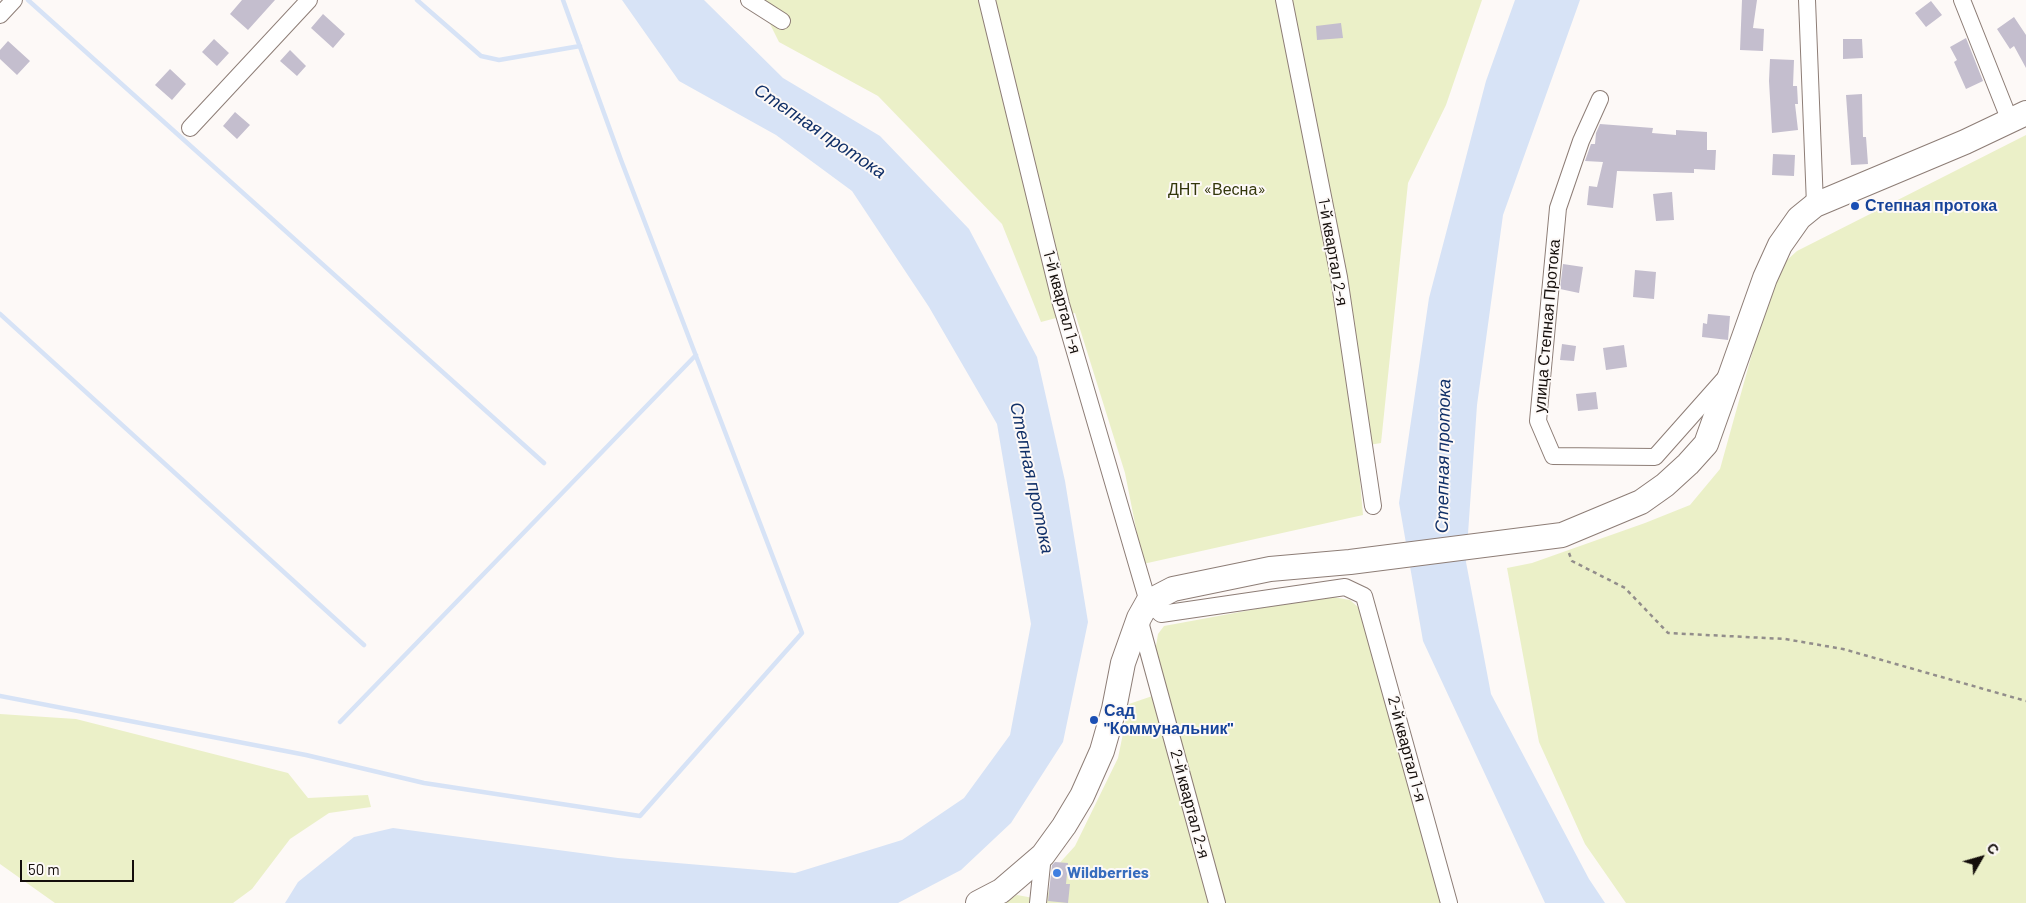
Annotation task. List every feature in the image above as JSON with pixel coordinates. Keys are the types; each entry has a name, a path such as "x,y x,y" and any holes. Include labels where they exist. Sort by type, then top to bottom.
{"street":[{"path":"0,15 14,0"},
{"path":"190,128 309,0"},
{"path":"749,0 782,21"},
{"name":"1-й квартал 1-я","path":"987,0 1061,304 1144,610"},
{"name":"1-й квартал 2-я","path":"1284,0 1339,277 1373,506"},
{"path":"1807,0 1815,205"},
{"path":"978,903 1001,890 1043,855 1082,796 1102,751 1114,709 1123,663 1144,610 1173,589 1270,569 1355,562 1562,535 1641,502 1665,485 1688,464 1706,444 1765,278 1780,245 1799,218 1815,205 2018,117 1962,0"},
{"name":"улица Степная Протока","path":"1600,99 1581,141 1558,208 1538,421 1553,456 1654,457 1734,368"},
{"name":"2-й квартал 1-я","path":"1144,610 1161,614 1345,587 1364,596 1449,903"},
{"name":"2-й квартал 2-я","path":"1144,610 1217,903"},
{"path":"1039,901 1043,855"}],"path":[{"path":"1562,535 1572,561 1625,588 1668,633 1785,639 1843,648 2026,701"}],"green space":[{"name":"ДНТ «Весна»","path":"758,0 1482,0 1446,105 1408,183 1381,443 1357,447 1363,515 1143,564 1125,473 1075,313 1041,322 1002,224 878,96 779,42"},
{"path":"2026,135 2026,903 1626,903 1585,844 1539,742 1507,568 1532,563 1690,505 1720,469 1775,271 1797,251"},
{"path":"1327,596 1350,600 1359,608 1441,903 1045,903 1056,867 1075,846 1118,758 1129,704 1164,692 1154,658 1158,634 1164,626"},
{"path":"0,714 76,719 288,773 308,798 368,795 371,807 329,813 290,839 252,889 233,903 55,903 0,864"},
{"path":"1017,895 1039,899 1035,903 1002,903"}],"water":[{"path":"622,0 704,0 783,78 880,136 969,229 1037,357 1065,481 1088,622 1063,742 1011,823 961,870 898,903 285,903 298,882 354,837 393,828 618,858 795,873 902,840 964,798 1010,735 1031,624 997,424 929,307 852,191 776,135 679,81"},
{"path":"1515,0 1580,0 1503,215 1477,405 1466,562 1491,694 1589,879 1605,903 1545,903 1423,641 1399,503 1429,298 1486,81"}],"building":[{"path":"242,0 275,0 248,30 230,14"},
{"path":"1742,0 1757,0 1753,28 1764,29 1763,51 1740,50"},
{"path":"1931,1 1942,15 1926,27 1915,13"},
{"path":"323,14 345,34 333,48 311,28"},
{"path":"2014,17 2026,35 2026,68 2014,46 2010,49 1997,29"},
{"path":"1341,23 1343,38 1317,40 1316,26"},
{"path":"1966,38 1983,81 1966,89 1954,62 1957,60 1950,47"},
{"path":"214,39 229,53 217,66 202,52"},
{"path":"1843,39 1862,39 1863,58 1843,59"},
{"path":"8,41 30,61 17,75 0,59 0,50"},
{"path":"290,50 306,66 297,76 280,61"},
{"path":"1770,59 1794,60 1793,86 1797,86 1798,104 1795,104 1798,130 1772,133 1769,81"},
{"path":"170,69 186,84 172,100 155,85"},
{"path":"1862,94 1863,137 1866,137 1868,164 1851,165 1846,95"},
{"path":"235,112 250,125 237,139 223,126"},
{"path":"1600,124 1653,128 1652,133 1676,135 1676,130 1707,132 1707,150 1716,150 1715,170 1694,169 1694,173 1617,171 1613,208 1587,205 1589,186 1597,187 1603,162 1585,161 1591,144 1595,144 1596,133"},
{"path":"1773,154 1795,155 1794,176 1772,175"},
{"path":"1672,192 1674,220 1656,221 1653,194"},
{"path":"1563,264 1583,267 1579,293 1560,289"},
{"path":"1635,270 1656,272 1654,299 1633,297"},
{"path":"1708,314 1730,316 1728,340 1702,337 1703,323 1707,324"},
{"path":"1562,344 1576,346 1574,361 1560,360"},
{"path":"1624,345 1627,367 1606,370 1603,348"},
{"path":"1596,392 1598,409 1578,411 1576,394"},
{"name":"Wildberries","path":"1055,862 1068,863 1066,884 1070,884 1068,903 1048,901 1052,865"}],"waterway":[{"path":"28,0 544,463"},
{"path":"417,0 481,56 499,60 580,46"},
{"path":"0,696 306,755 424,783 640,816 802,633 621,160 563,0"},
{"path":"0,314 364,645"},
{"path":"340,722 696,355"}],"place":[{"name":"Степная протока","path":"1855,206"},
{"name":"Сад \"Коммунальник\"","path":"1094,720"},
{"name":"Wildberries","path":"1057,873"}]}
